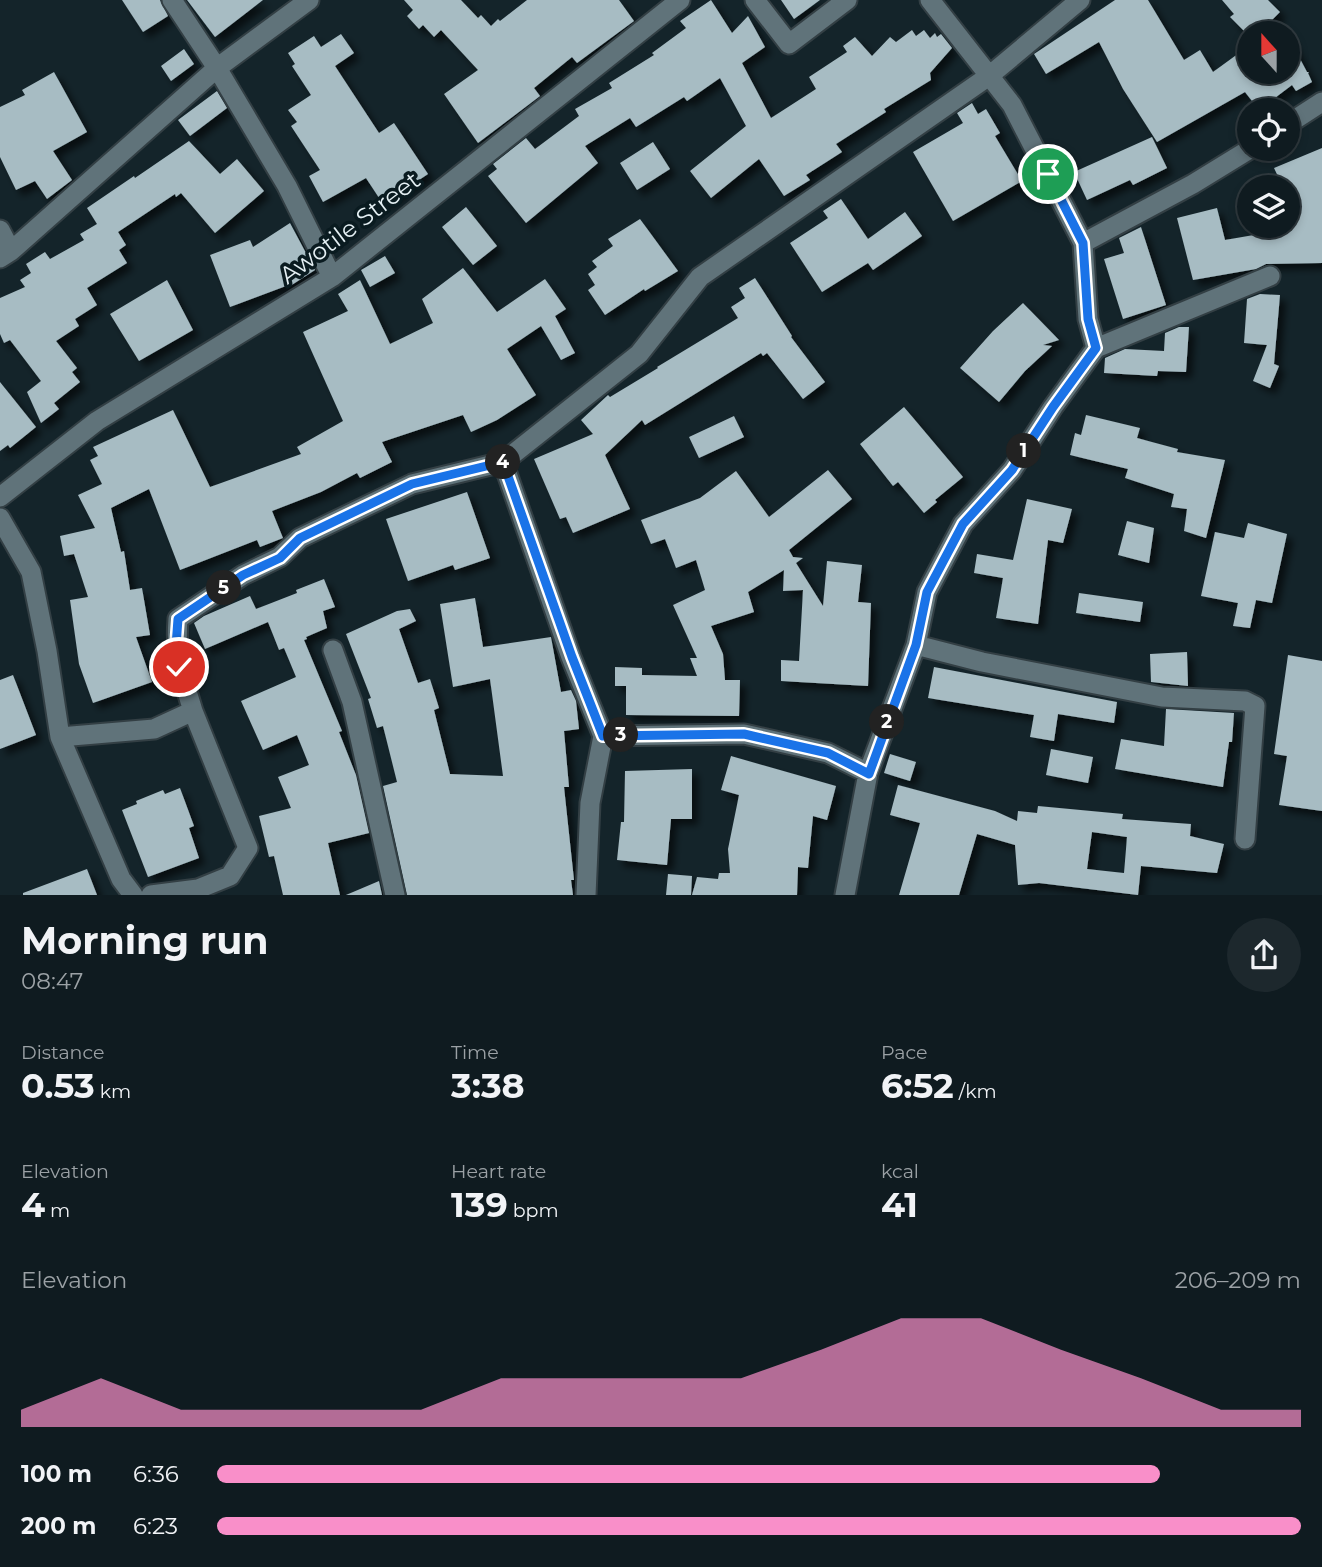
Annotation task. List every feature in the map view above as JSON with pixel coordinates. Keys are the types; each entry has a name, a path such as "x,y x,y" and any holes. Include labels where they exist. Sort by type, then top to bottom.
{"street":[{"path":"172,0 217,68 287,186 332,277"},
{"path":"5,255 217,68 309,0"},
{"name":"Awotile Street","path":"0,497 97,421 332,277 681,0"},
{"path":"755,0 789,44 846,0"},
{"path":"930,0 1012,105 1083,243 1088,319 1096,348"},
{"path":"150,895 232,885 248,848 179,667 176,646 178,619 243,575 280,558 300,538 412,484 503,462 639,354 700,277 989,76 1080,0"},
{"path":"1300,117 1322,103"},
{"path":"1083,243 1193,184 1237,157"},
{"path":"0,230 5,255"},
{"path":"845,895 869,774 916,645 927,592 963,524 1012,470 1096,348 1270,276"},
{"path":"503,462 603,736 590,803 586,895"},
{"path":"0,518 31,572 60,737 121,879 133,895"},
{"path":"916,645 982,662 1161,697 1245,701 1255,706 1245,839"},
{"path":"333,650 352,702 396,895"},
{"path":"60,737 154,729 194,710"},
{"path":"603,736 744,734 828,753 869,774"}],"building":[{"path":"122,0 160,0 168,16 143,32"},
{"path":"187,0 263,0 215,37"},
{"path":"404,0 461,0 478,18 481,15 491,26 527,0 619,0 634,21 577,63 572,57 534,88 540,96 478,143 444,94 478,70 441,30 434,37 423,25 419,29 407,16 413,10"},
{"path":"711,0 732,33 748,16 765,47 742,63 771,118 816,89 809,77 847,52 843,46 855,37 872,56 890,37 896,42 912,30 916,36 924,30 930,38 935,33 937,37 941,34 952,48 930,73 931,80 884,109 886,112 836,144 842,152 806,175 810,180 784,196 759,159 711,198 690,171 746,126 720,78 687,101 684,97 636,127 630,118 585,146 598,163 526,223 488,176 497,169 493,164 526,138 535,149 579,116 575,109 612,88 609,83 654,55 652,53 686,28 680,21"},
{"path":"781,0 820,0 794,19"},
{"path":"1115,0 1148,0 1184,60 1200,50 1213,72 1237,54 1237,84 1300,84 1300,59 1312,82 1296,91 1292,85 1275,98 1250,98 1245,92 1157,142 1123,89 1099,42 1046,74 1034,54"},
{"path":"1222,0 1268,0 1280,12 1271,21 1237,21 1237,24 1230,17 1234,14"},
{"path":"341,34 354,53 335,66 379,133 394,123 428,174 383,204 366,178 323,202 309,176 320,170 291,126 297,122 288,110 311,95 292,66 295,64 288,53 314,36 321,47"},
{"path":"184,49 194,64 171,81 161,66"},
{"path":"54,72 87,132 53,151 72,180 47,199 35,181 16,190 0,157 0,107 25,95 22,90"},
{"path":"217,91 227,108 190,136 178,120"},
{"path":"972,103 978,114 986,109 1000,133 995,136 1022,181 953,221 913,152 963,123 957,113"},
{"path":"1152,137 1167,168 1133,185 1130,180 1087,200 1074,172"},
{"path":"189,141 220,174 237,159 264,191 215,233 181,193 176,197 175,194 118,232 126,245 119,250 127,263 87,288 97,305 75,319 79,326 56,341 77,368 72,372 80,382 54,403 59,409 41,423 27,392 41,381 10,340 4,343 0,334 0,298 25,287 20,280 31,273 26,264 45,252 50,259 84,240 80,234 97,224 87,208"},
{"path":"653,142 670,169 637,190 620,163"},
{"path":"1322,148 1322,263 1266,264 1256,269 1193,280 1177,218 1217,208 1225,240 1300,238 1300,175 1277,175 1274,168 1291,161 1300,161 1300,157"},
{"path":"841,199 868,239 905,212 922,236 873,270 868,263 822,292 790,243 828,218 823,211"},
{"path":"466,207 497,246 473,265 442,227"},
{"path":"640,219 678,271 645,291 644,289 605,315 588,290 595,285 588,274 597,267 592,261 613,246 608,239"},
{"path":"290,223 315,270 287,288 286,286 230,307 210,255 250,240 253,247"},
{"path":"1141,227 1166,305 1123,319 1104,259 1124,253 1119,238"},
{"path":"385,256 395,273 370,287 361,270"},
{"path":"463,268 497,312 545,279 566,309 555,316 575,353 561,360 541,326 507,349 536,395 497,420 471,432 463,415 382,442 392,462 360,478 357,473 321,492 272,511 283,538 260,547 257,540 180,570 149,489 111,508 121,552 124,551 130,590 142,588 150,635 136,637 152,682 93,703 79,664 70,600 88,597 74,554 64,556 60,536 95,528 78,495 102,484 90,460 98,456 93,447 173,410 210,487 301,454 297,447 343,421 303,332 348,311 338,294 360,280 390,344 433,323 422,299"},
{"path":"755,278 791,337 825,382 803,399 767,353 763,356 761,353 645,425 642,420 605,455 630,509 573,533 566,517 560,519 534,459 593,434 581,420 608,395 610,397 738,318 731,307 745,298 739,288"},
{"path":"167,280 193,330 139,361 110,314"},
{"path":"1260,294 1280,295 1274,364 1279,366 1270,388 1253,381 1267,345 1244,343 1247,299"},
{"path":"1023,303 1059,340 1043,345 1052,346 1025,371 999,402 960,368"},
{"path":"1179,327 1189,327 1186,372 1158,371 1157,376 1104,373 1105,358 1125,349 1164,351 1165,333"},
{"path":"0,382 36,427 10,448 8,445 0,451"},
{"path":"904,407 963,477 924,513 898,482 893,486 860,444"},
{"path":"1086,415 1140,428 1137,438 1178,449 1177,452 1225,460 1206,538 1184,531 1187,509 1171,507 1174,494 1125,478 1128,469 1070,455 1075,433 1081,435"},
{"path":"734,416 744,437 699,458 689,437"},
{"path":"828,470 852,499 789,550 793,557 803,558 796,563 823,606 827,561 862,565 858,602 871,603 868,686 781,681 781,660 799,661 803,590 783,591 784,570 748,592 754,612 711,626 723,654 725,680 740,680 739,716 626,715 626,686 615,686 615,667 642,668 642,675 697,676 690,658 697,658 673,605 705,590 696,560 676,568 665,539 651,544 641,520 700,498 736,471 769,517"},
{"path":"467,492 490,558 455,570 453,565 408,581 386,519"},
{"path":"1027,499 1072,509 1063,543 1048,540 1038,624 996,618 1003,578 974,573 977,554 1013,560"},
{"path":"1127,521 1154,528 1149,563 1118,555"},
{"path":"1248,523 1287,534 1272,603 1256,600 1250,628 1233,626 1238,603 1201,596 1215,532 1244,538"},
{"path":"324,579 335,607 323,611 327,628 304,640 342,731 339,732 356,775 369,833 328,843 340,895 283,895 274,856 269,857 259,816 291,808 278,777 309,765 297,735 263,750 241,701 296,677 284,648 279,650 268,622 205,649 194,623 250,596 256,609"},
{"path":"1079,593 1143,602 1140,622 1076,613"},
{"path":"475,598 483,647 551,637 561,692 571,690 576,701 579,729 564,731 569,787 564,787 574,880 571,880 573,895 407,895 383,786 397,782 383,726 377,728 368,699 371,698 346,634 397,611 410,609 416,621 399,629 418,683 430,679 439,708 434,710 450,774 503,776 490,679 453,687 440,604"},
{"path":"1187,652 1188,686 1151,682 1150,654"},
{"path":"1288,655 1322,661 1322,811 1279,805 1287,756 1274,754"},
{"path":"934,667 1117,702 1114,723 1058,714 1054,741 1030,737 1034,715 928,698"},
{"path":"13,675 36,735 0,749 0,680"},
{"path":"1166,709 1234,713 1232,742 1229,742 1223,787 1115,769 1121,739 1164,746"},
{"path":"1051,749 1093,757 1088,783 1046,775"},
{"path":"890,754 916,762 910,781 884,773"},
{"path":"731,756 836,786 827,820 813,816 808,868 798,867 797,895 692,895 697,877 718,879 719,873 730,873 728,849 739,795 721,790"},
{"path":"692,769 692,819 671,819 667,865 617,860 621,822 624,822 625,771"},
{"path":"898,785 995,811 1017,821 1018,811 1037,813 1038,806 1123,814 1122,819 1191,824 1190,836 1224,844 1217,873 1141,866 1138,895 1039,883 1018,885 1015,845 977,834 959,895 899,895 920,823 890,815","holes":["1092,832 1127,837 1124,873 1087,869"]},
{"path":"180,788 194,826 189,828 199,858 148,877 122,810 163,790 165,794"},
{"path":"87,869 97,895 23,895 23,893"},
{"path":"668,874 692,876 691,895 666,895"},
{"path":"379,881 382,895 346,895"}],"route":[{"path":"179,667 176,646 178,619 243,575 280,558 300,538 412,484 503,462 603,736 744,734 828,753 869,774 916,645 927,592 963,524 1012,470 1096,348 1088,319 1083,243 1048,174"}]}
